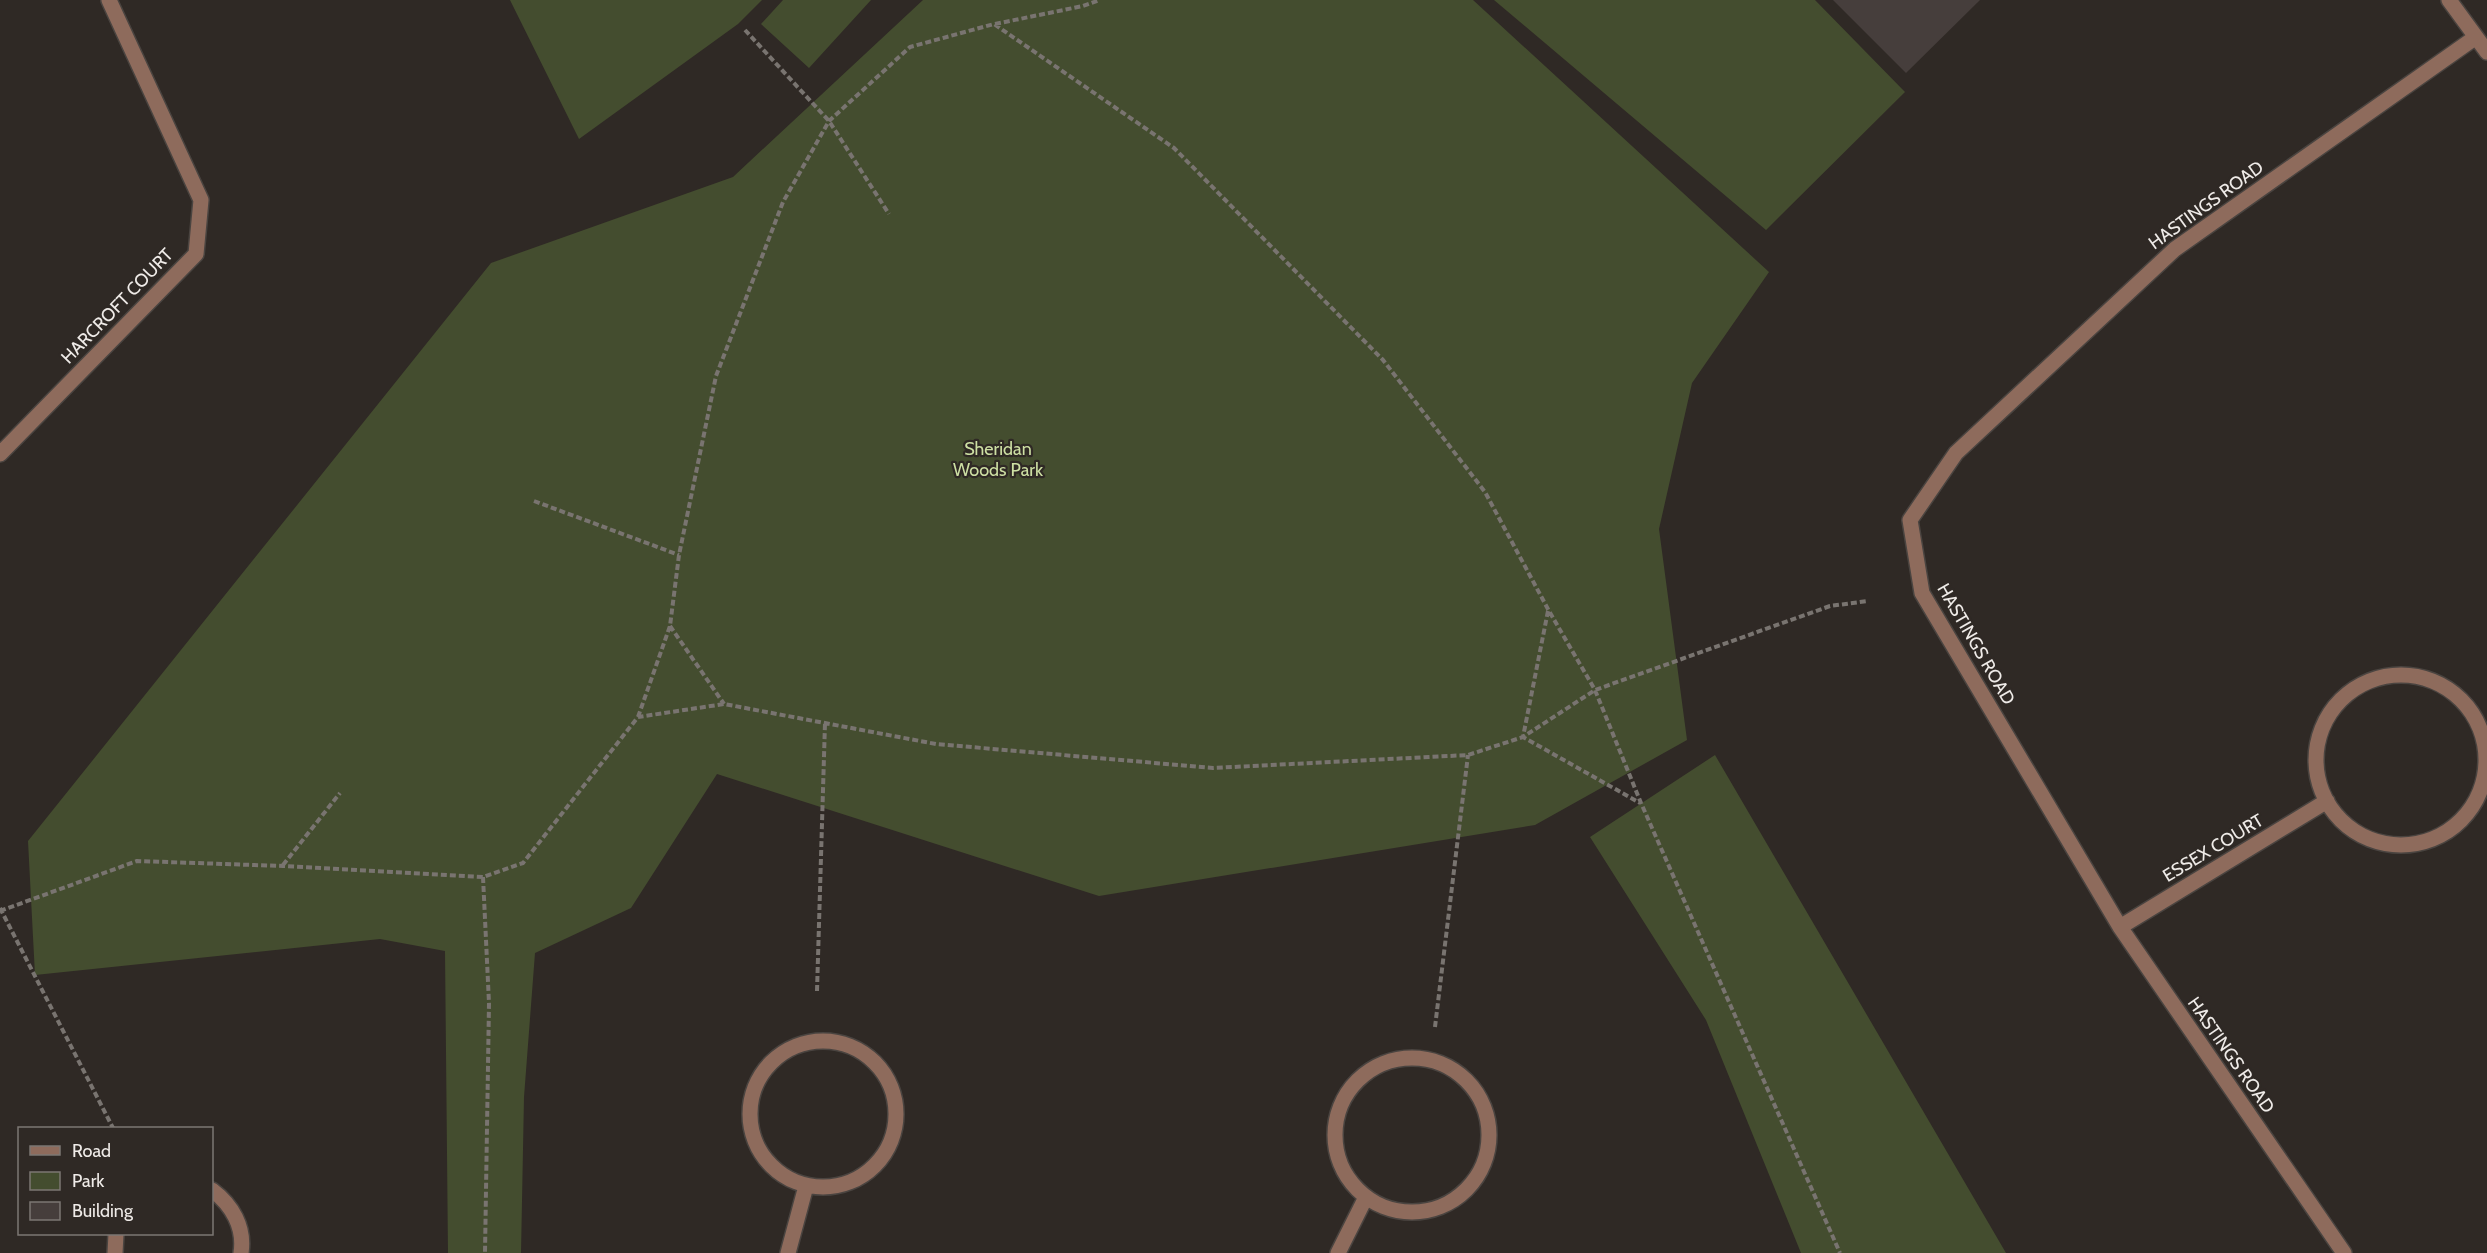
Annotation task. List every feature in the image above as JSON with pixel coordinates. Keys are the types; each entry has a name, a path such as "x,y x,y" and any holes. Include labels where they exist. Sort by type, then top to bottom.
{"street":[{"name":"HARCROFT COURT","path":"0,454 196,254 201,200 109,0"},
{"path":"2449,0 2487,52"},
{"name":"HASTINGS ROAD","path":"2344,1253 2120,927 1922,593 1910,520 1956,453 2175,249 2476,37"},
{"path":"2393,674 2421,677 2447,688 2468,707 2482,732 2486,760 2482,788 2469,812 2448,831 2422,842 2395,844 2367,838 2344,823 2326,801 2317,775 2317,746 2325,720 2343,698 2366,682 2393,674"},
{"name":"ESSEX COURT","path":"2120,927 2326,801"},
{"path":"827,1041 850,1046 871,1059 887,1077 895,1100 896,1125 889,1148 874,1167 854,1181 830,1188 806,1186 784,1177 766,1161 754,1140 749,1116 753,1092 764,1071 781,1054 802,1044 827,1041"},
{"path":"1419,1058 1444,1064 1466,1078 1482,1099 1490,1123 1489,1149 1480,1174 1463,1194 1441,1207 1415,1212 1389,1209 1366,1197 1348,1179 1337,1157 1334,1132 1339,1108 1352,1086 1370,1069 1393,1060 1419,1058"},
{"path":"788,1253 806,1186"},
{"path":"213,1191 228,1204 239,1222 243,1243 241,1253"},
{"path":"1338,1253 1366,1197"},
{"path":"115,1253 116,1235"}],"path":[{"path":"112,1127 0,909 137,861 483,877 523,863 638,717 670,626 679,555 716,376 783,202 829,121 910,47 994,24 1083,6 1100,0"},
{"path":"994,24 1174,148 1383,360 1485,492 1549,611 1595,690 1641,803 1840,1253"},
{"path":"745,30 829,121 889,214"},
{"path":"534,501 679,555"},
{"path":"638,717 724,704 936,744 1213,768 1468,755 1523,737 1595,690 1830,606 1868,601"},
{"path":"1523,737 1549,611"},
{"path":"670,626 724,704"},
{"path":"818,991 825,723"},
{"path":"1523,737 1641,803"},
{"path":"1435,1027 1468,755"},
{"path":"283,866 340,793"},
{"path":"483,877 489,1003 485,1253"}],"green space":[{"path":"510,0 762,0 738,24 579,139"},
{"path":"783,0 871,0 809,68 761,24"},
{"name":"Sheridan Woods Park","path":"923,0 1473,0 1769,272 1692,383 1659,529 1687,740 1535,825 1099,896 717,774 631,908 535,953 524,1097 521,1253 448,1253 445,951 380,939 35,975 28,841 491,263 733,177"},
{"path":"1494,0 1815,0 1905,92 1766,230"},
{"path":"1715,755 2006,1253 1801,1253 1706,1020 1590,837"}],"building":[{"path":"1833,0 1980,0 1906,73"}]}
